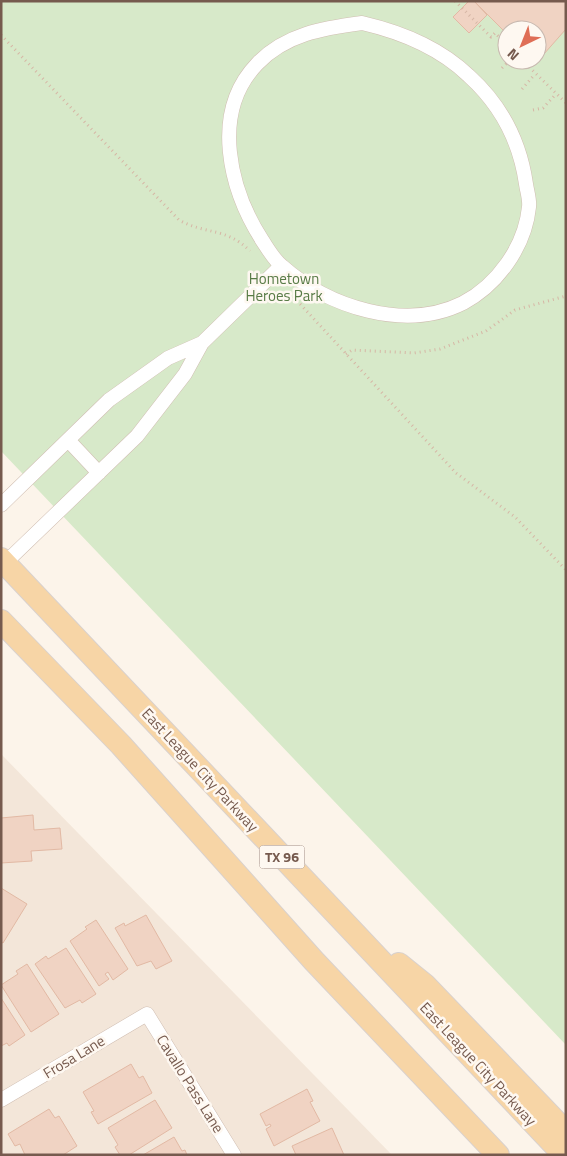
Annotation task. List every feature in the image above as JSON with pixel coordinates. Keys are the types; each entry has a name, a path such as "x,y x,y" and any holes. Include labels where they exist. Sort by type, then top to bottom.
{"main road":[{"name":"East League City Parkway","path":"3,563 564,1155"},
{"name":"TX 96","path":"1,621 121,745 314,961 498,1155"},
{"path":"328,905 425,985 566,1132"}],"street":[{"path":"362,23 389,30 437,52 482,88 508,126 518,148 529,206 522,234 512,255 488,286 451,309 420,314 388,315 361,309 332,298 281,266 243,208 232,175 230,125 242,86 256,64 279,46 305,33 362,23"},
{"path":"3,563 99,473 157,412 185,374 202,343 281,266"},
{"path":"1,505 109,400 130,383 168,358 202,343"},
{"path":"68,440 99,473"},
{"name":"Frosa Lane","path":"1,1100 147,1014"},
{"name":"Cavallo Pass Lane","path":"147,1014 234,1155"}],"path":[{"path":"455,1 491,37 495,33 497,35"},
{"path":"1,35 179,220 194,228 232,236 254,256"},
{"path":"532,70 566,103"},
{"path":"522,89 536,74"},
{"path":"533,110 543,108 556,94"},
{"path":"283,286 456,473 515,518 566,570"},
{"path":"346,354 352,350 414,354 440,350 481,333 514,310 566,296"}],"shaded area":[{"path":"1,754 392,1155 1,1155"}],"green space":[{"name":"Hometown Heroes Park","path":"1,1 566,1 566,1045 1,451"}],"building":[{"path":"469,1 474,1 487,15 469,33 453,17"},
{"path":"474,1 566,1 566,29 547,51 547,20 497,20 497,24"},
{"path":"33,815 34,830 60,828 62,849 31,851 32,861 1,863 1,818"},
{"path":"1,888 27,904 3,943 1,942"},
{"path":"146,915 172,961 156,969 151,961 137,966 115,928 124,923 125,926"},
{"path":"96,920 128,969 113,980 108,972 105,974 109,979 99,986 70,941"},
{"path":"66,948 96,994 82,1003 80,1000 65,1008 35,964 46,956 48,959"},
{"path":"27,964 59,1014 31,1032 1,985 18,974 16,971"},
{"path":"1,998 25,1035 9,1046 7,1043 1,1046"},
{"path":"131,1064 139,1078 143,1076 152,1093 98,1124 91,1112 94,1111 83,1092"},
{"path":"307,1089 313,1101 310,1102 320,1121 274,1146 266,1129 271,1126 270,1124 266,1126 260,1114"},
{"path":"155,1100 172,1128 129,1155 120,1155 115,1147 118,1145 108,1128"},
{"path":"49,1109 55,1118 59,1116 77,1146 63,1155 25,1155 20,1144 15,1146 8,1134"},
{"path":"332,1128 344,1155 296,1155 292,1146"},
{"path":"174,1137 182,1151 185,1150 187,1155 143,1155"}]}
